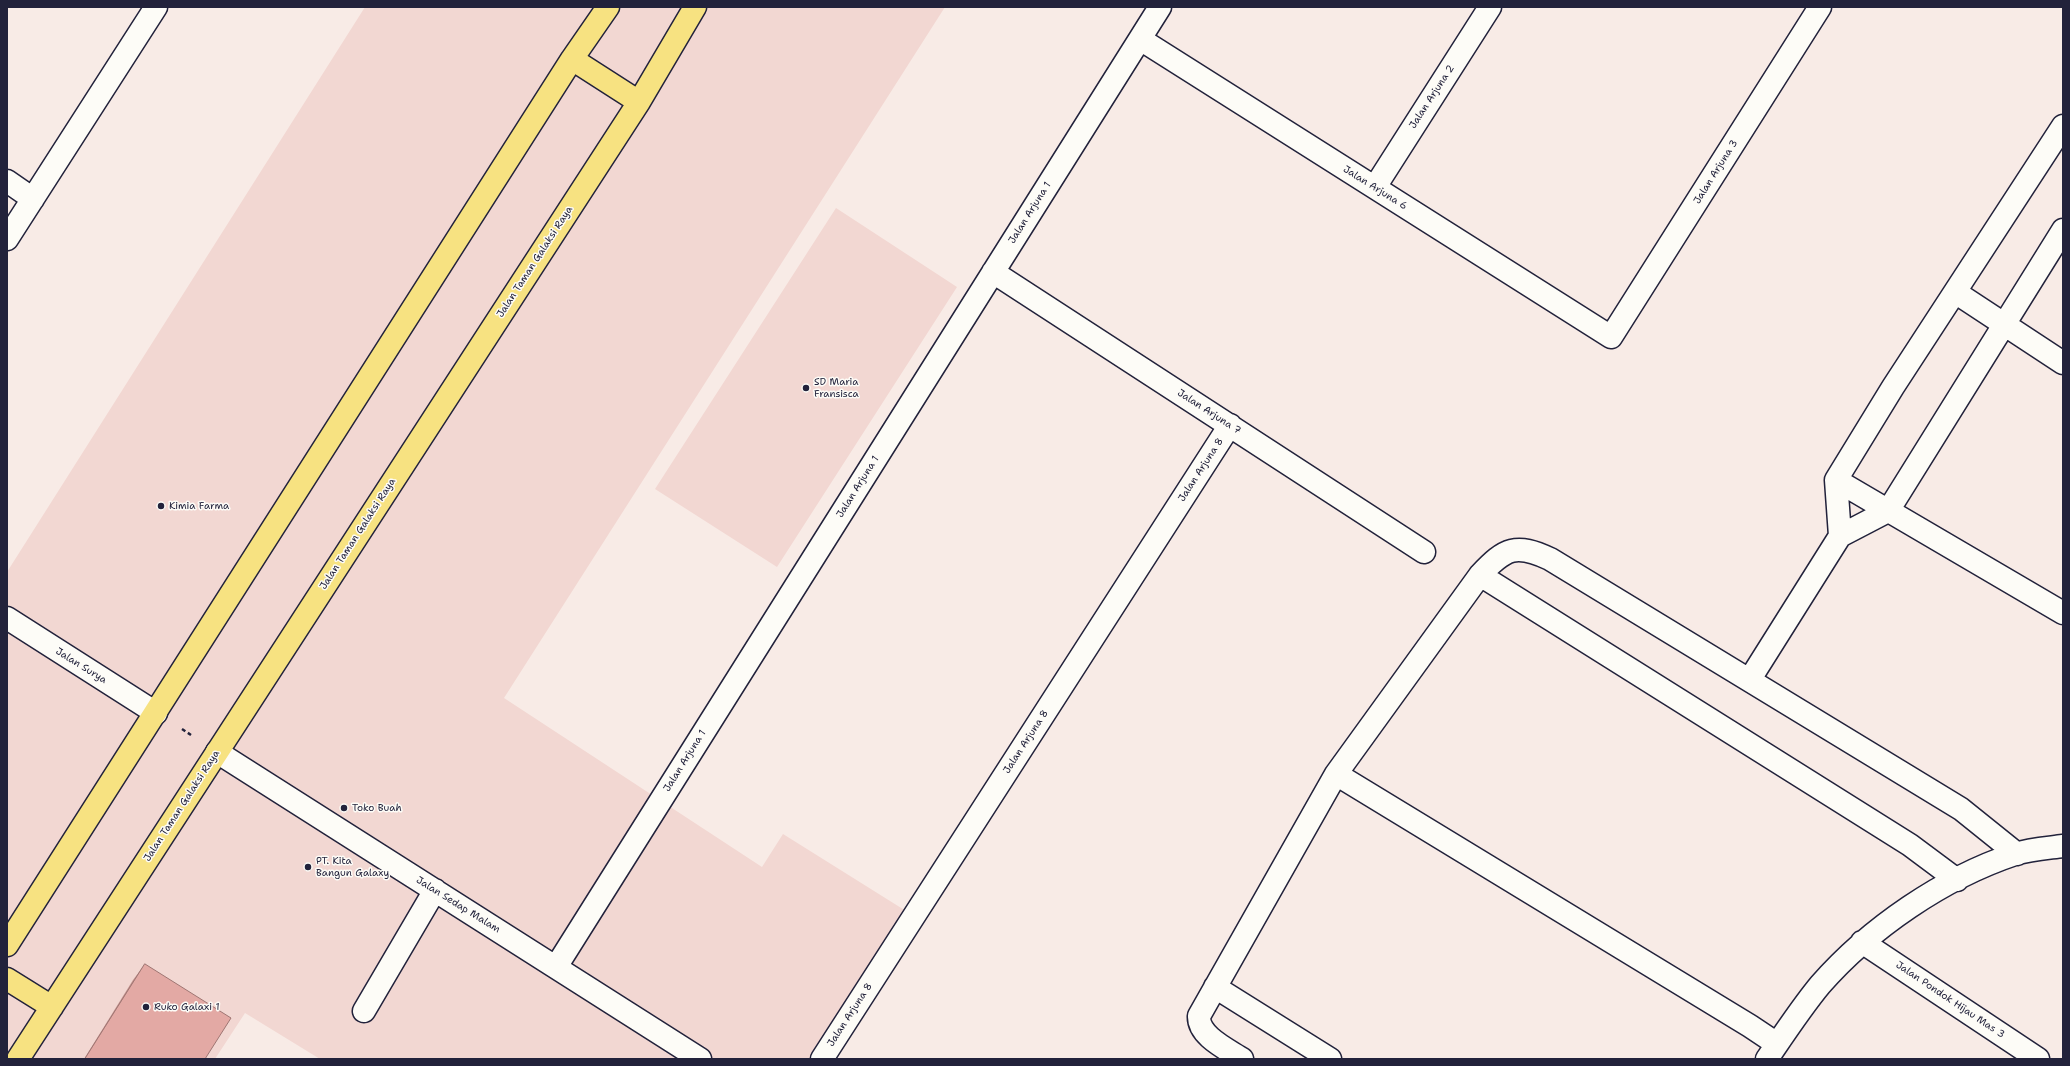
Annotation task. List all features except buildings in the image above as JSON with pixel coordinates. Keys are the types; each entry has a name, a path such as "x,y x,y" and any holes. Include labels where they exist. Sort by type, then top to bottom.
{"main road":[{"path":"7,945 572,59 608,7"},
{"name":"Jalan Taman Galaksi Raya","path":"18,1059 639,102 695,7"},
{"path":"572,59 639,102"},
{"path":"7,979 52,1007"}],"street":[{"path":"7,239 156,7"},
{"name":"Jalan Arjuna 1","path":"556,967 1160,7"},
{"name":"Jalan Arjuna 2","path":"1375,187 1490,7"},
{"name":"Jalan Arjuna 3","path":"1611,337 1820,7"},
{"name":"Jalan Arjuna 6","path":"1140,39 1611,337"},
{"path":"1840,536 1836,480 1893,387 2063,126"},
{"path":"7,182 33,199"},
{"path":"1750,679 1840,536 1888,510 2063,230"},
{"name":"Jalan Arjuna 7","path":"993,272 1424,552"},
{"path":"1955,292 2004,326 2063,363"},
{"name":"Jalan Arjuna 8","path":"822,1059 1230,425"},
{"path":"1836,480 2063,613"},
{"path":"1242,1059 1203,1031 1198,1024 1199,1016 1336,774 1480,575 1494,560 1506,551 1526,550 1550,559 1750,679 1961,809 2016,854"},
{"path":"1480,575 1910,845 1957,880"},
{"name":"Jalan Surya","path":"7,618 156,713"},
{"name":"Jalan Sedap Malam","path":"217,752 700,1059"},
{"path":"1336,774 1744,1022 1772,1052 1820,986 1862,942 1928,894 1989,864 2016,854 2063,846"},
{"path":"364,1011 435,890"},
{"name":"Jalan Pondok Hijau Mas 3","path":"1862,942 2038,1059"},
{"path":"1215,987 1330,1059"}],"shaded area":[{"path":"365,7 945,7 504,698 762,867 783,834 906,911 811,1059 320,1059 245,1013 215,1059 7,1059 7,572"},
{"name":"SD Maria Fransisca","path":"836,208 957,287 777,567 655,489"}],"place":[{"name":"SD Maria Fransisca","path":"806,388"},
{"name":"Kimia Farma","path":"161,506"},
{"name":"Toko Buah","path":"344,808"},
{"name":"PT. Kita Bangun Galaxy","path":"308,867"},
{"name":"Ruko Galaxi 1","path":"146,1007"}]}
